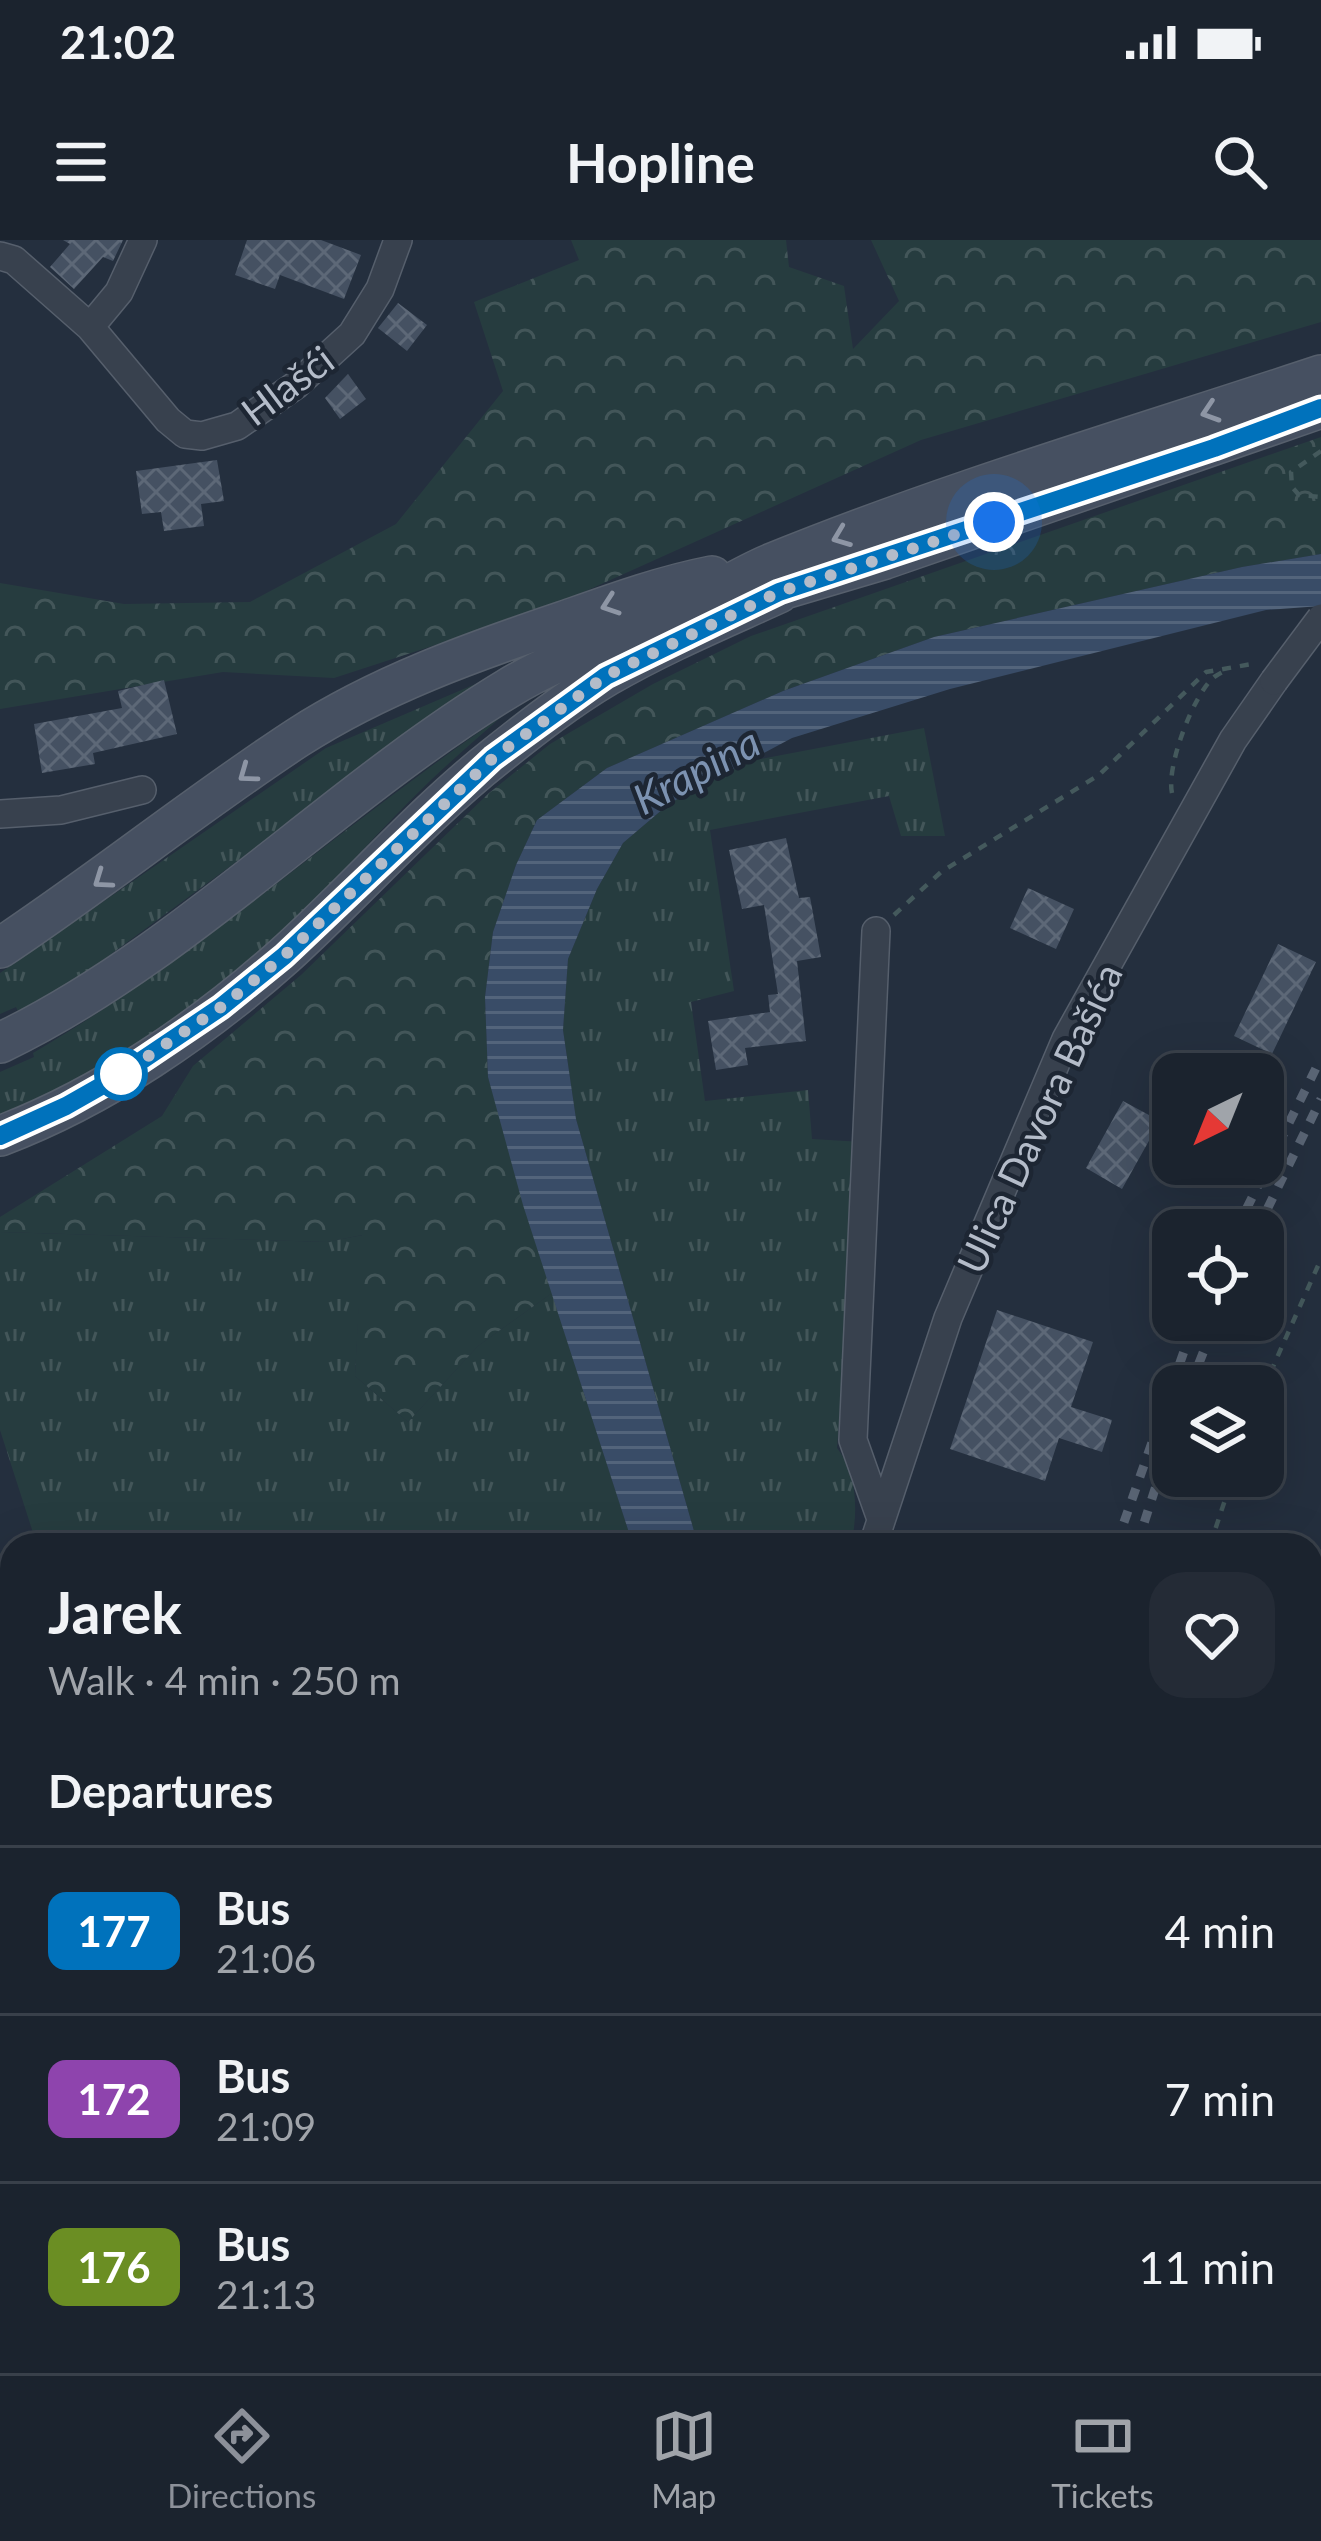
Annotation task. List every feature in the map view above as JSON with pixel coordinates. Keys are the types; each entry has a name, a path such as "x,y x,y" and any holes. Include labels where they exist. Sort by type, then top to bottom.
{"main road":[{"path":"0,1136 117,1077 221,1007 284,956 493,758 606,676 772,579 875,524 1321,375"},
{"path":"3,1042 118,973 435,735 509,687 607,638 772,579 1214,448 1321,408"},
{"path":"0,949 262,763 338,714 416,676 690,580 772,579"},
{"path":"0,927 43,920"}],"street":[{"path":"90,327 119,292 143,240"},
{"name":"Hlašći","path":"0,256 14,260 90,327 185,434 202,436 237,426 296,385 352,334 380,289 398,240"},
{"name":"Ulica Davora Bašića","path":"877,1532 948,1318 1066,1039 1195,811 1267,672 1321,618"},
{"path":"0,814 61,810 142,790"},
{"name":"Ulica Davora Bašića","path":"876,931 853,1440 877,1532"}],"path":[{"path":"1321,451 1291,472 1298,495 1321,497"},
{"path":"1195,811 1173,796 1172,766 1210,680 1237,664"},
{"path":"876,931 941,872 1099,775 1206,672 1237,664 1267,672"},
{"path":"1274,1365 1321,1258"},
{"path":"1214,1533 1226,1497"}],"green space":[{"path":"571,240 786,240 789,267 844,286 853,349 899,301 871,240 1321,240 1321,322 921,440 546,609 334,678 223,672 0,709 0,583 124,604 250,602 396,524 503,391 474,302 579,260"},
{"path":"1321,437 1321,554 1242,567 934,637 783,691 607,768 537,820 493,932 485,997 488,1077 552,1293 478,1346 408,1422 355,1376 362,1235 327,1242 0,1232 0,1217 162,1116 193,1066 301,975 489,793 550,744 653,684 751,636"},
{"path":"480,682 80,977 19,1013 16,1007 0,1014 0,973 326,748"},
{"path":"501,717 242,967 126,1050 0,1117 0,1072 34,1057 33,1053 154,975"},
{"path":"924,728 945,836 901,836 889,796 710,830 734,991 691,1002 705,1101 808,1090 812,1139 862,1142 837,1448 849,1470 854,1495 853,1533 695,1533 576,1119 563,1030 568,959 597,889 623,843 670,803 750,761"},
{"path":"0,1232 326,1242 363,1235 355,1376 408,1422 478,1346 552,1293 629,1533 33,1533 0,1430"}],"water":[{"name":"Krapina","path":"1321,554 1321,606 1266,610 950,689 792,738 670,803 623,843 597,889 568,959 563,1030 576,1119 695,1533 629,1533 523,1205 488,1077 485,997 493,932 537,820 607,768 783,691 934,637 1242,567"}],"building":[{"path":"63,240 123,240 113,261 103,257 74,289 50,267 70,244"},
{"path":"247,240 321,240 361,255 344,299 280,275 275,289 235,275"},
{"path":"398,303 427,325 407,351 378,328"},
{"path":"348,374 366,399 340,419 325,398"},
{"path":"217,460 224,501 201,504 204,526 164,531 161,512 142,514 136,471"},
{"path":"164,680 177,734 93,753 95,764 42,773 34,724 122,708 118,691"},
{"path":"786,838 799,898 810,897 821,957 797,961 806,1041 745,1048 748,1065 716,1070 708,1021 770,1012 768,995 778,994 764,905 742,909 729,850"},
{"path":"1028,888 1074,909 1056,949 1010,928"},
{"path":"1278,944 1316,962 1272,1053 1234,1036"},
{"path":"1123,1101 1152,1117 1152,1135 1122,1189 1086,1168"},
{"path":"997,1310 1093,1342 1071,1407 1112,1420 1102,1452 1059,1438 1045,1481 950,1449"}],"railway":[{"path":"1246,1209 1321,1058"},
{"path":"1267,1209 1321,1099"},
{"path":"1120,1533 1188,1341"},
{"path":"1198,1365 1208,1341"},
{"path":"1141,1533 1152,1497"}],"bus line":[{"name":"177","path":"0,1136 117,1077 221,1007 284,956 493,758 606,676 779,592 1321,408"}],"route":[{"path":"121,1074 117,1077 221,1007 284,956 493,758 606,676 779,592 994,522"}]}
